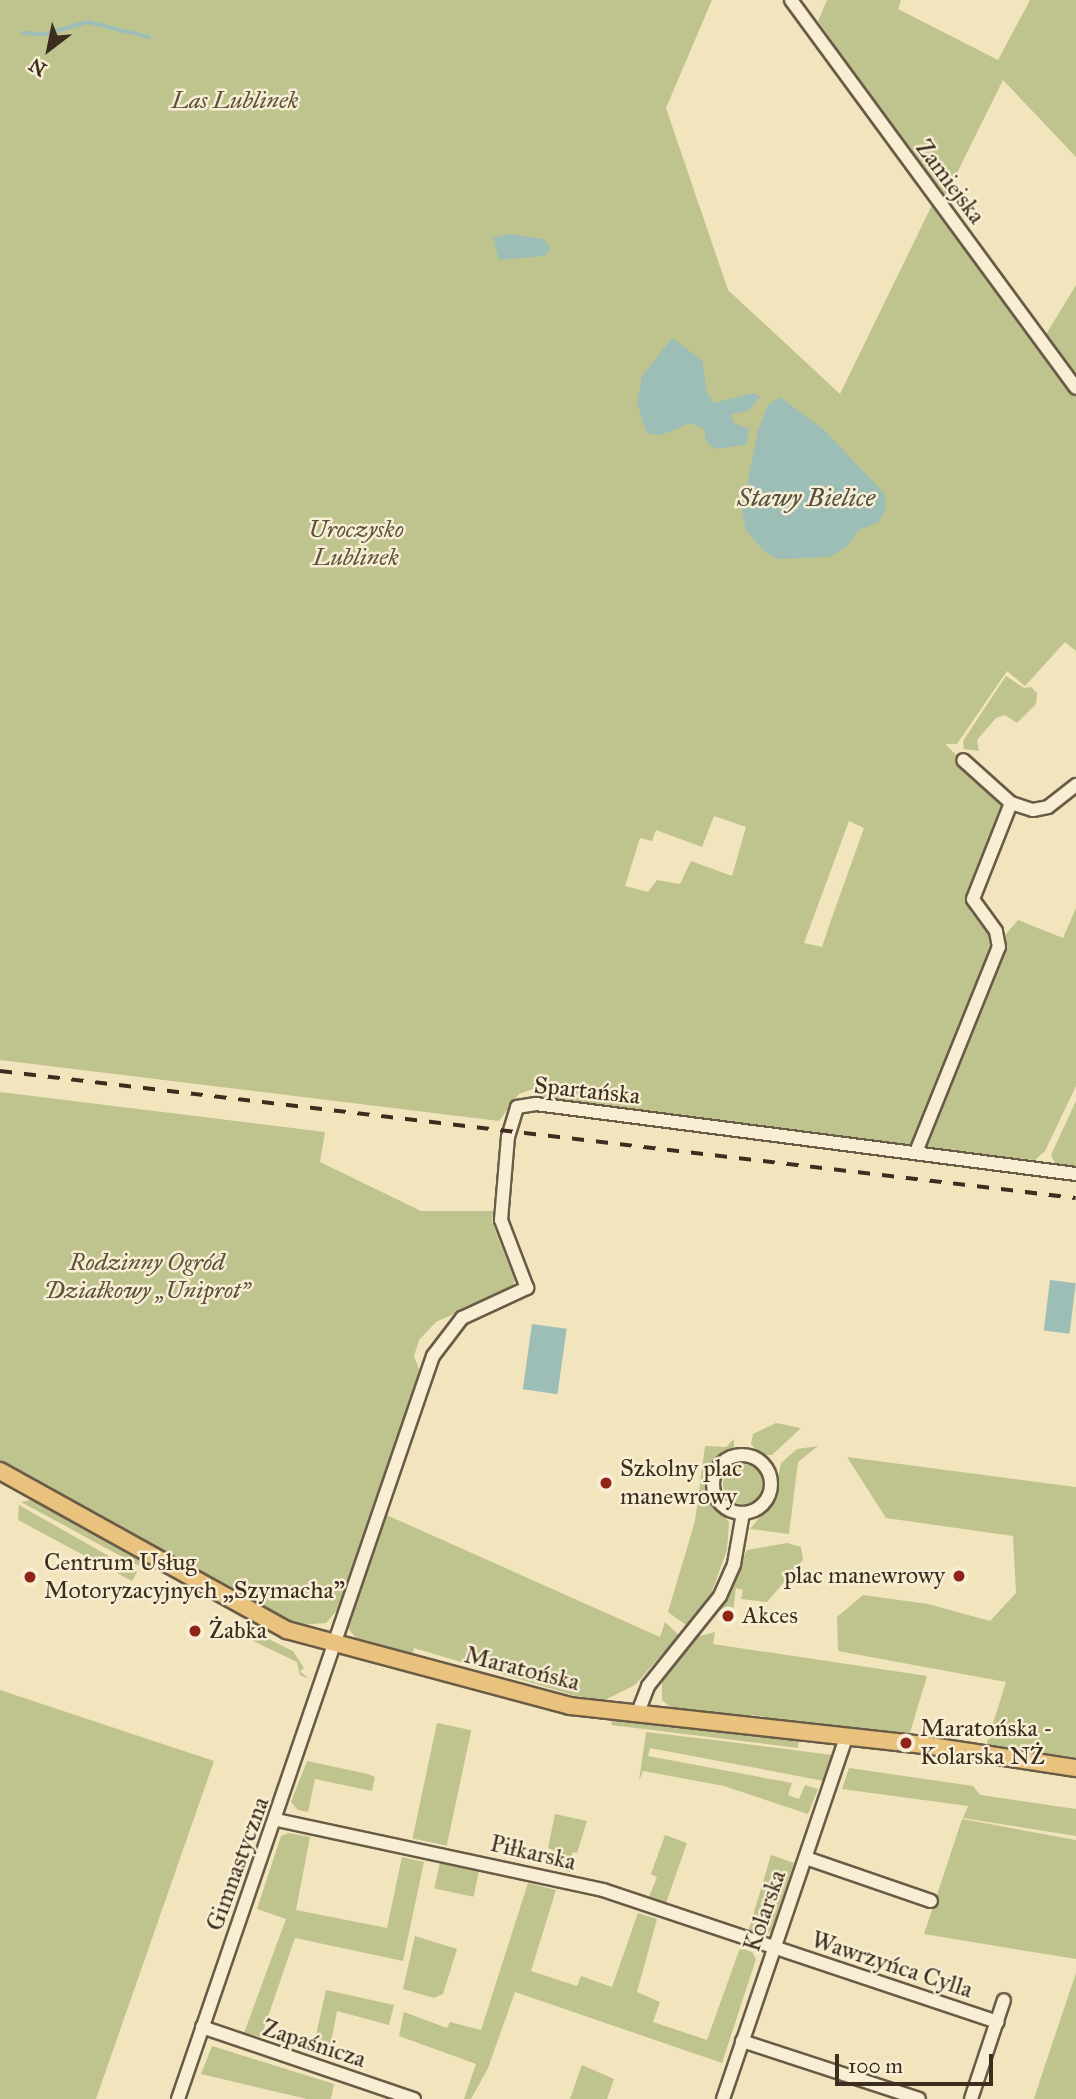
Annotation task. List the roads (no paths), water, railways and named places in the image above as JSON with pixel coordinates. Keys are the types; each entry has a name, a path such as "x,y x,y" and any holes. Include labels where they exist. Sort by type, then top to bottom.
{"main road":[{"name":"Maratońska","path":"0,1471 268,1622 336,1634 541,1699 637,1715 846,1737 1076,1768"}],"street":[{"name":"Zamiejska","path":"791,0 1076,388"},
{"path":"963,760 1012,803 1033,810 1048,807 1076,785"},
{"path":"916,1152 999,947 996,931 972,899 1012,803"},
{"name":"Spartańska","path":"336,1634 439,1345 470,1312 527,1288 501,1220 508,1137 517,1107 536,1104 1076,1174"},
{"path":"744,1455 762,1463 771,1481 766,1500 743,1513 724,1507 713,1483 726,1460 744,1455"},
{"path":"637,1715 648,1686 720,1596 734,1563 743,1513"},
{"name":"Gimnastyczna","path":"178,2099 277,1820 336,1634"},
{"name":"Kolarska","path":"723,2099 846,1737"},
{"name":"Piłkarska","path":"277,1820 603,1890 774,1948"},
{"path":"806,1858 931,1901"},
{"name":"Wawrzyńca Cylla","path":"774,1948 997,2022"},
{"name":"Wawrzyńca Cylla","path":"971,2099 1004,2000"},
{"name":"Zapaśnicza","path":"202,2027 414,2099"},
{"path":"742,2041 919,2099"}],"water":[{"path":"509,234 544,239 550,249 544,256 499,260 493,238"},
{"name":"Stawy Bielice","path":"672,338 702,360 707,393 714,403 753,393 760,397 748,411 731,414 734,423 749,429 746,445 714,449 706,441 704,429 691,423 661,435 649,434 645,429 637,403 642,376"},
{"name":"Stawy Bielice","path":"780,397 824,430 884,493 886,508 879,522 859,530 848,546 829,557 778,559 766,553 746,531 742,510 758,430 768,405"},
{"path":"1050,1280 1076,1283 1070,1334 1044,1331"},
{"path":"532,1324 567,1329 557,1394 523,1389"}],"waterway":[{"path":"23,33 45,34 88,22 149,37"}],"railway":[{"path":"0,1071 1076,1198"}],"place":[{"name":"Szkolny plac manewrowy","path":"606,1483"},
{"name":"plac manewrowy","path":"959,1576"},
{"name":"Centrum Usług Motoryzacyjnych „Szymacha”","path":"30,1577"},
{"name":"Akces","path":"728,1616"},
{"name":"Żabka","path":"195,1631"},
{"name":"Maratońska - Kolarska NŻ","path":"906,1743"}],"park label":[{"name":"Las Lublinek","path":"235,101"},
{"name":"Uroczysko Lublinek","path":"356,544"},
{"name":"Rodzinny Ogród Działkowy „Uniprot”","path":"147,1277"}]}
